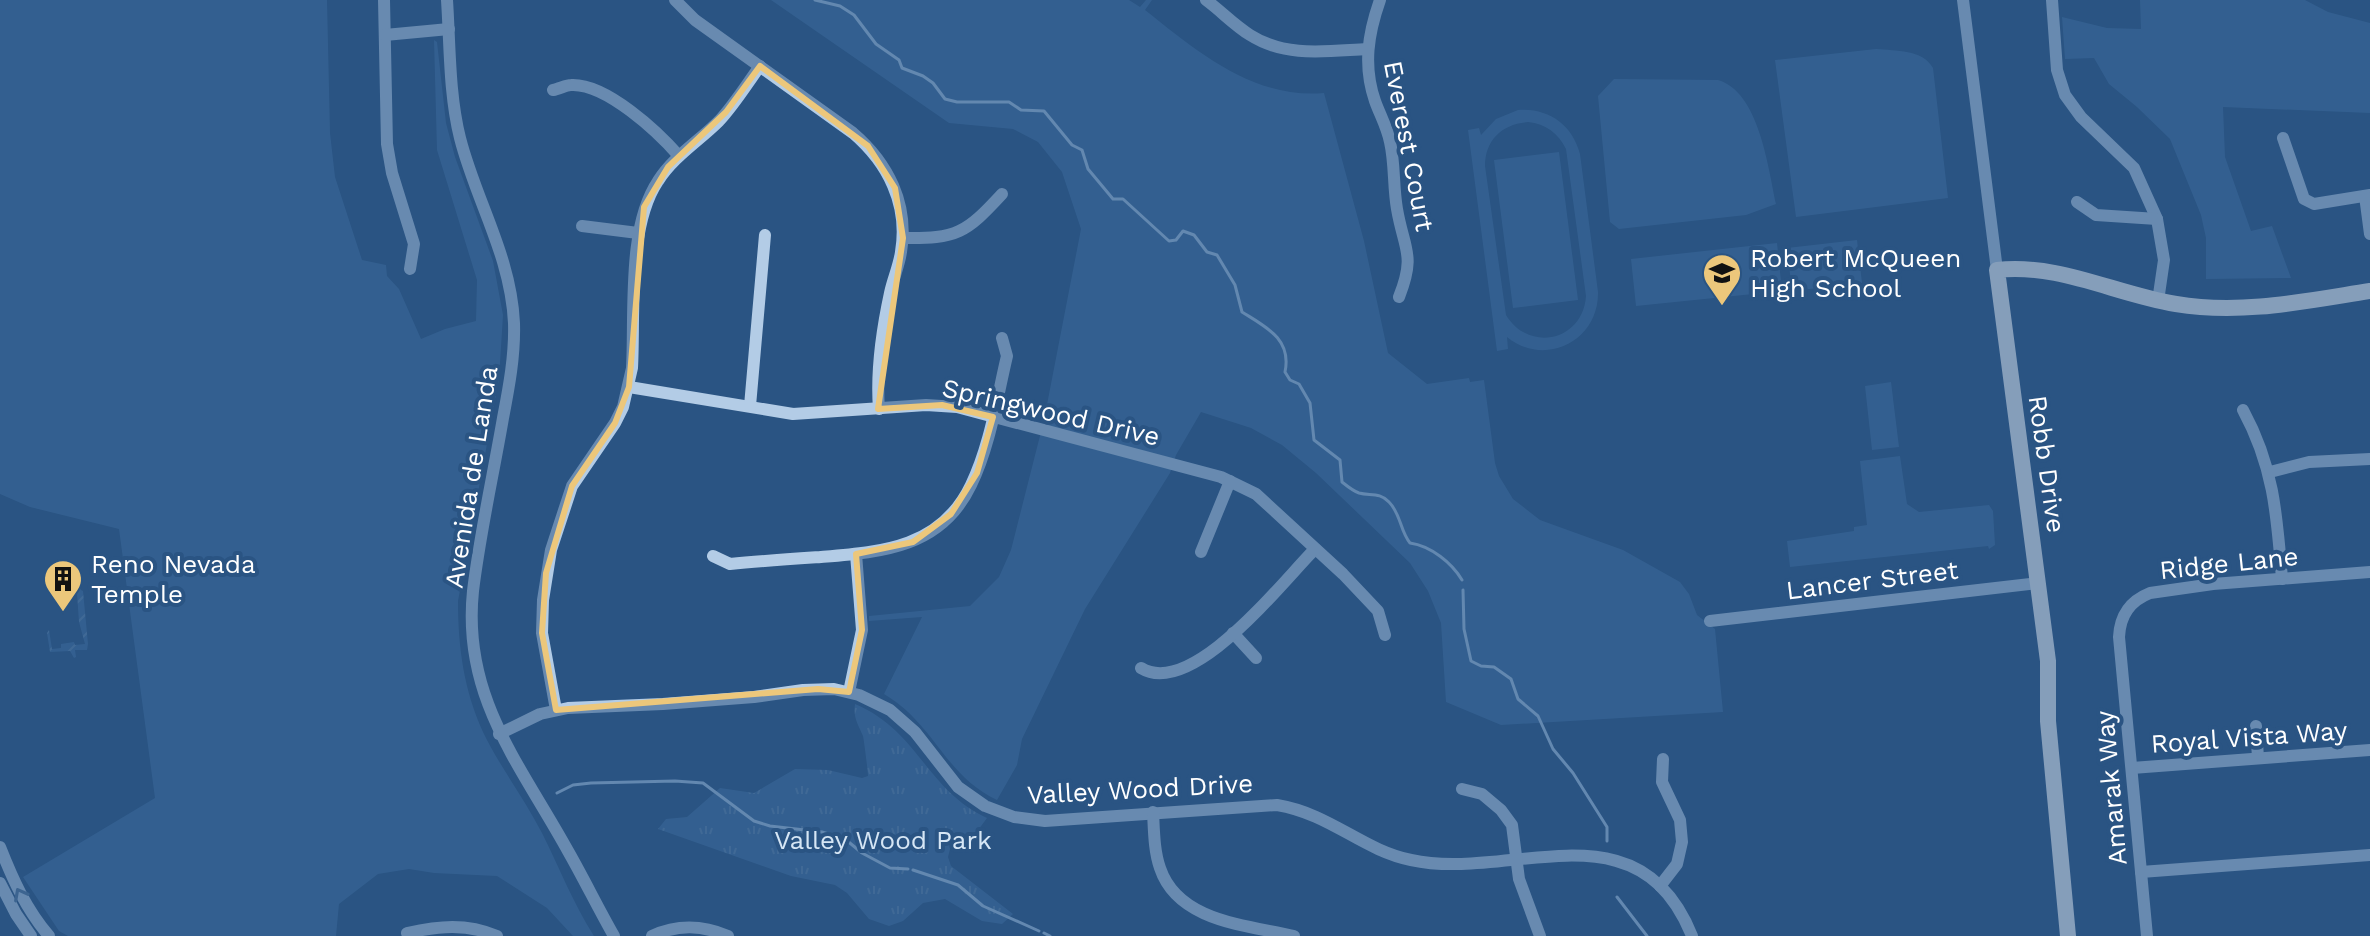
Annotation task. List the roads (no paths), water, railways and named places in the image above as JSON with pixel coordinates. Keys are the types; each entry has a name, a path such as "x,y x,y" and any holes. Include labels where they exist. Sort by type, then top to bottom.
{"main road":[{"path":"1997,270 2023,268 2065,275 2158,301 2204,308 2240,309 2370,291"},
{"name":"Robb Drive","path":"1997,270 2048,661 2048,721 2068,936"}],"street":[{"path":"384,0 387,144 392,173 414,244 410,269"},
{"name":"Avenida de Landa","path":"447,0 460,137 502,252 514,324 510,378 472,612 473,649 480,686 499,734 570,853 614,936"},
{"path":"675,0 695,20 853,133 879,158 895,188 903,238 890,295 877,381 879,409"},
{"path":"1206,0 1239,28 1270,45 1296,51 1367,49 1380,0"},
{"name":"Robb Drive","path":"1963,0 1997,270"},
{"path":"2052,0 2057,70 2065,95 2081,117 2134,168 2157,219 2164,260 2158,301"},
{"path":"385,35 449,29"},
{"name":"Everest Court","path":"1367,49 1371,84 1391,145 1397,210 1408,251 1409,272 1399,297"},
{"path":"556,710 542,633 543,600 551,550 572,486 615,423 629,387 638,233 650,193 679,156 726,112 760,66"},
{"path":"553,90 573,85 613,100 645,121 679,156"},
{"path":"2283,138 2304,199 2314,204 2367,196 2370,234"},
{"path":"903,238 931,239 957,233 978,219 1002,194"},
{"path":"2077,202 2096,215 2157,219"},
{"path":"582,226 638,233"},
{"path":"750,406 765,235"},
{"path":"713,556 730,564 881,552 927,535 951,514 977,473 1007,356 1002,338"},
{"name":"Springwood Drive","path":"629,387 812,415 942,405 1230,481 1265,501 1370,601 1383,622 1385,635"},
{"path":"2243,410 2270,472 2282,579"},
{"path":"2270,472 2309,462 2370,459"},
{"path":"1201,552 1230,481"},
{"path":"1141,668 1160,675 1178,671 1201,660 1233,633 1315,549"},
{"path":"849,692 862,630 856,554"},
{"name":"Ridge Lane","path":"2119,637 2127,609 2140,597 2150,593 2370,572"},
{"name":"Lancer Street","path":"1710,621 2038,583"},
{"path":"1233,633 1256,658"},
{"name":"Amarak Way","path":"2119,637 2147,936"},
{"name":"Valley Wood Drive","path":"499,734 540,714 556,710 709,701 818,689 849,692 875,701 903,720 958,787 999,813 1045,821 1277,805 1311,812 1376,848 1410,860 1445,864 1568,855 1600,857 1632,868 1660,886 1679,909 1692,936"},
{"path":"2256,726 2258,758"},
{"name":"Royal Vista Way","path":"2132,768 2370,750"},
{"path":"1660,886 1677,864 1682,842 1680,820 1662,782 1663,759"},
{"path":"1462,789 1482,794 1508,817 1515,833 1519,879 1540,936"},
{"path":"1153,812 1160,870 1179,899 1201,913 1294,936"},
{"path":"0,847 15,885 49,936"},
{"path":"2141,872 2370,855"},
{"path":"0,883 31,936"},
{"path":"407,933 453,926 482,930 497,936"},
{"path":"652,936 666,930 691,927 728,936"}],"waterway":[{"path":"815,0 840,6 854,15 876,44 899,60 902,68 933,83 945,99 957,102 1009,102 1021,110 1044,111 1072,145 1082,150 1088,169 1113,199 1123,199 1169,241 1176,240 1183,231 1194,235 1207,252 1217,255 1235,285 1242,312 1281,342 1285,351 1285,372 1290,380 1299,384 1310,403 1314,440 1340,460 1342,482 1359,493 1386,499 1396,512 1410,543 1440,556 1462,580"},
{"path":"1463,590 1464,629 1471,661 1494,667 1511,679 1518,699 1538,716 1553,749 1573,773 1607,827 1607,841"},
{"path":"557,793 573,785 591,783 703,783 754,821 822,832 845,839 862,853 890,868 908,869"},
{"path":"913,870 958,885 983,906 1039,931"},
{"path":"1617,897 1647,936"},
{"path":"1044,933 1050,936"}],"place":[{"name":"Robert McQueen High School","path":"1722,307"},
{"name":"Reno Nevada Temple","path":"63,613"}],"park label":[{"name":"Valley Wood Park","path":"883,840"}]}
